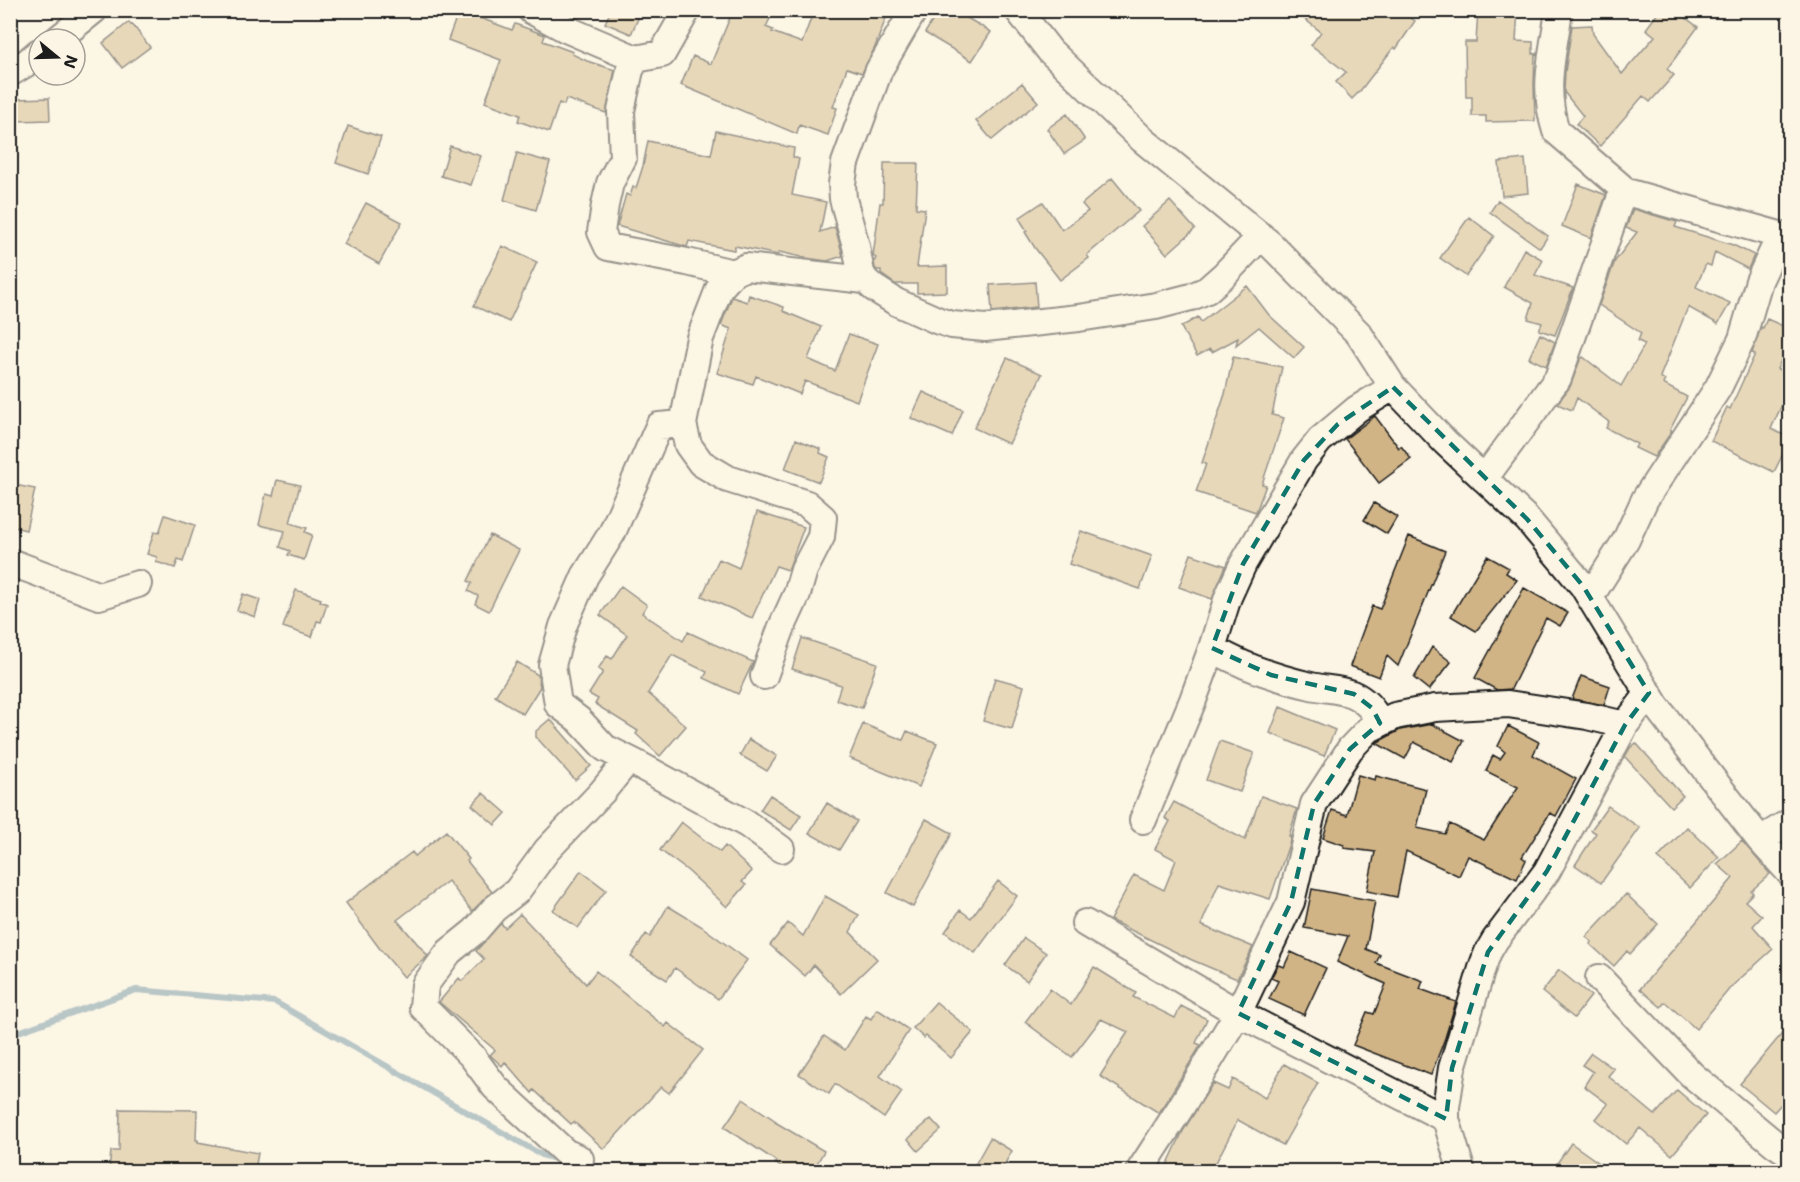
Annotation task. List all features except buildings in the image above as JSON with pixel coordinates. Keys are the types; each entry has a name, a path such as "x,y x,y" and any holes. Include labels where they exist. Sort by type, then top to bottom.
{"street":[{"path":"73,27 94,10"},
{"path":"531,10 566,29 636,59 662,54 687,10"},
{"path":"914,10 879,70 845,163 842,184 843,198 861,273 865,280 896,302 952,325 985,327 1079,318 1156,306 1191,297 1207,290 1261,236"},
{"path":"1018,10 1050,51 1143,140 1261,236 1359,334 1393,387 1445,442 1527,519 1583,586 1656,706 1760,840 1790,873"},
{"path":"1559,10 1551,54 1548,89 1556,131 1623,191 1785,237 1759,281 1742,339 1718,388 1646,499 1626,540 1590,597"},
{"path":"636,59 630,70 621,111 622,158 610,183 601,232 608,247 733,273"},
{"path":"10,73 27,62"},
{"path":"1484,478 1558,378 1623,191"},
{"path":"764,676 797,594 804,570 820,537 822,518 807,504 728,479 701,463 688,445 683,424 700,338 719,289 733,273 746,267 865,280"},
{"path":"1143,820 1212,648 1228,597 1243,564 1304,460 1320,440 1357,409 1393,387"},
{"path":"683,424 660,426 612,533 585,576 563,626 552,666 558,704 579,720 606,748 747,824 782,849"},
{"path":"10,562 99,596 138,584"},
{"path":"1212,648 1265,673 1313,687 1354,694 1372,708 1380,723"},
{"path":"1462,1172 1446,1119 1446,1107 1452,1068 1488,952 1547,870 1625,725 1648,693"},
{"path":"1139,1172 1238,1012 1291,902 1314,804 1350,749 1369,729 1395,716 1435,708 1508,704 1587,716 1625,725"},
{"path":"574,1172 580,1160 565,1152 495,1087 472,1056 423,1007 425,984 449,952 476,931 494,909 518,891 547,850 602,792 628,760"},
{"path":"1760,840 1790,822"},
{"path":"1085,923 1238,1012 1446,1119"},
{"path":"1599,978 1692,1075 1790,1154"}],"highlighted area":[{"path":"1393,387 1527,519 1583,586 1649,693 1625,725 1547,871 1488,952 1452,1068 1446,1119 1238,1013 1291,902 1314,804 1350,749 1380,723 1372,708 1354,694 1271,675 1212,648 1243,564 1304,460 1338,424"}],"waterway":[{"path":"10,1035 136,990 275,1002 542,1155 559,1160"},
{"path":"583,1167 597,1172"}]}
